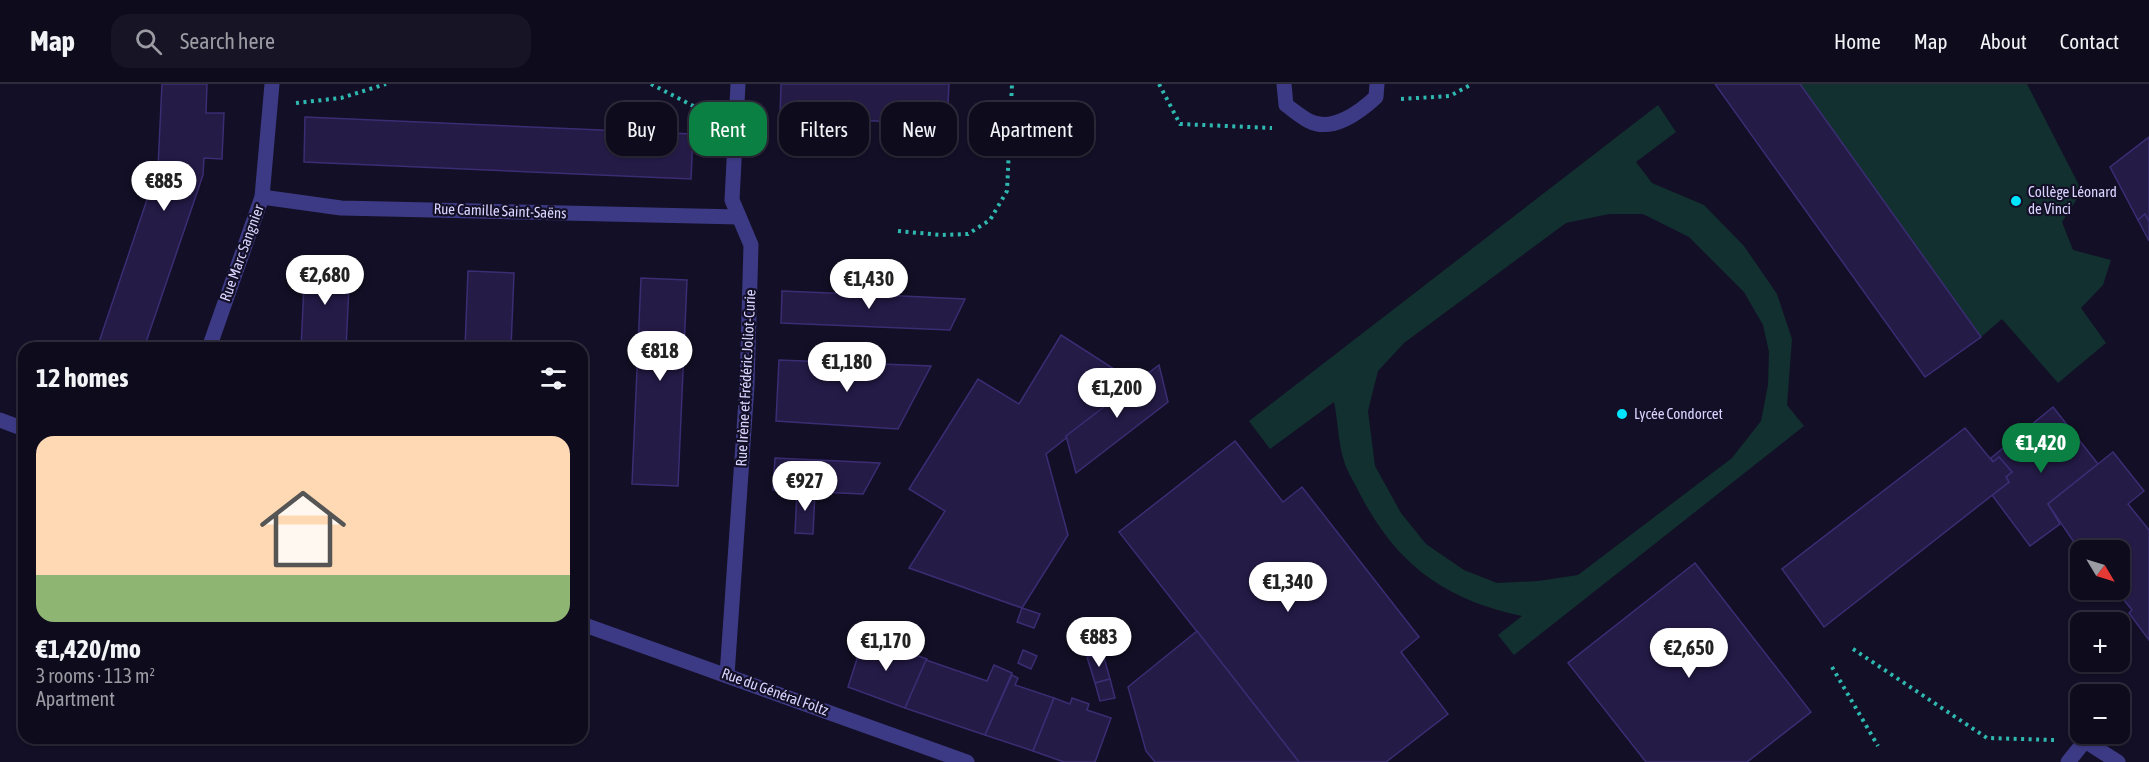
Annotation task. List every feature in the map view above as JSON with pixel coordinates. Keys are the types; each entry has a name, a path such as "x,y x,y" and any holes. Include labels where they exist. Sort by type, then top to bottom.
{"street":[{"name":"Rue Marc Sangnier","path":"210,342 262,197 272,84"},
{"name":"Rue Irène et Frédéric Joliot-Curie","path":"737,102 738,84"},
{"path":"1284,84 1286,105 1311,122 1333,123 1360,112 1376,91"},
{"name":"Rue Irène et Frédéric Joliot-Curie","path":"727,675 747,386 751,245 732,200 734,156"},
{"name":"Rue Camille Saint-Saëns","path":"262,197 341,208 739,217"},
{"path":"0,420 18,427"},
{"name":"Rue du Général Foltz","path":"588,626 967,762"},
{"path":"2068,762 2083,744"},
{"path":"2090,744 2118,762"}],"path":[{"path":"270,103 292,104 341,98 386,84"},
{"path":"651,84 689,104"},
{"path":"898,231 941,235 968,234 990,220 1007,191 1012,84"},
{"path":"1159,84 1180,124 1288,128 1311,122"},
{"path":"1376,91 1398,99 1450,96 1473,84"},
{"path":"1853,649 1987,738 2070,741"},
{"path":"1832,667 1878,746"}],"green space":[{"name":"Collège Léonard de Vinci","path":"1800,84 2027,84 2082,191 2062,222 2073,250 2111,260 2103,285 2081,308 2106,343 2058,383 2002,319 1981,337"},
{"path":"1658,105 1676,132 1636,162 1652,183 1704,205 1744,246 1777,294 1792,339 1787,405 1804,426 1514,655 1498,635 1522,616 1494,609 1446,589 1407,559 1374,519 1345,465 1334,402 1270,449 1249,421","holes":["1609,214 1643,214 1689,237 1744,292 1763,325 1769,352 1768,385 1761,421 1732,458 1578,575 1538,581 1497,583 1464,570 1426,544 1401,513 1375,466 1368,411 1378,371 1404,343 1566,223"]}],"building":[{"path":"162,84 207,84 206,113 224,113 222,159 204,158 203,175 146,342 99,342 158,167"},
{"path":"781,84 949,84 948,102 881,102 881,121 869,121 869,102 780,102"},
{"path":"1715,84 1800,84 1981,337 1925,377"},
{"path":"305,117 606,130 606,156 677,156 677,133 689,134 689,156 692,156 691,179 304,162"},
{"path":"2149,137 2149,222 2145,214 2138,220 2110,167"},
{"path":"2145,214 2149,222 2149,241 2138,220"},
{"path":"305,264 350,266 346,342 301,342"},
{"path":"468,271 514,273 511,342 465,342"},
{"path":"641,278 687,280 678,486 632,484"},
{"path":"782,291 965,299 950,330 781,323"},
{"path":"1061,335 1136,383 1046,454 1068,535 1022,608 909,568 945,511 909,489 978,379 1019,404"},
{"path":"779,360 931,366 898,429 776,421"},
{"path":"1159,365 1168,402 1076,473 1066,436"},
{"path":"2053,407 2098,464 2048,504 2060,524 2030,546 1992,495 2009,482 2006,477 2012,472 1999,457 1993,462 1991,458"},
{"path":"1965,428 1993,462 1999,457 2012,472 2006,477 2009,482 1824,627 1782,569"},
{"path":"1235,441 1283,502 1302,487 1419,637 1401,652 1448,714 1386,762 1299,762 1119,532"},
{"path":"2113,452 2144,491 2128,504 2149,530 2149,640 2130,614 2132,610 2124,600 2130,600 2130,540 2073,540 2048,504"},
{"path":"775,458 880,463 863,494 773,490"},
{"path":"797,491 815,492 813,534 795,533"},
{"path":"1695,563 1811,712 1747,762 1646,762 1568,663"},
{"path":"1022,608 1040,614 1034,628 1017,622"},
{"path":"1197,631 1299,762 1155,762 1146,751 1128,687"},
{"path":"864,637 927,659 905,708 848,687"},
{"path":"1023,650 1037,656 1031,669 1018,663"},
{"path":"1103,654 1110,679 1095,683 1087,657"},
{"path":"926,660 987,681 994,665 1012,673 985,735 905,708"},
{"path":"1012,675 1018,678 1015,685 1054,698 1033,751 985,735"},
{"path":"1110,679 1115,698 1100,701 1095,683"},
{"path":"1054,698 1070,704 1072,698 1089,704 1087,710 1111,718 1095,762 1064,762 1033,751"}],"place":[{"name":"Collège Léonard de Vinci","path":"2016,201"},
{"name":"Lycée Condorcet","path":"1622,414"}]}
